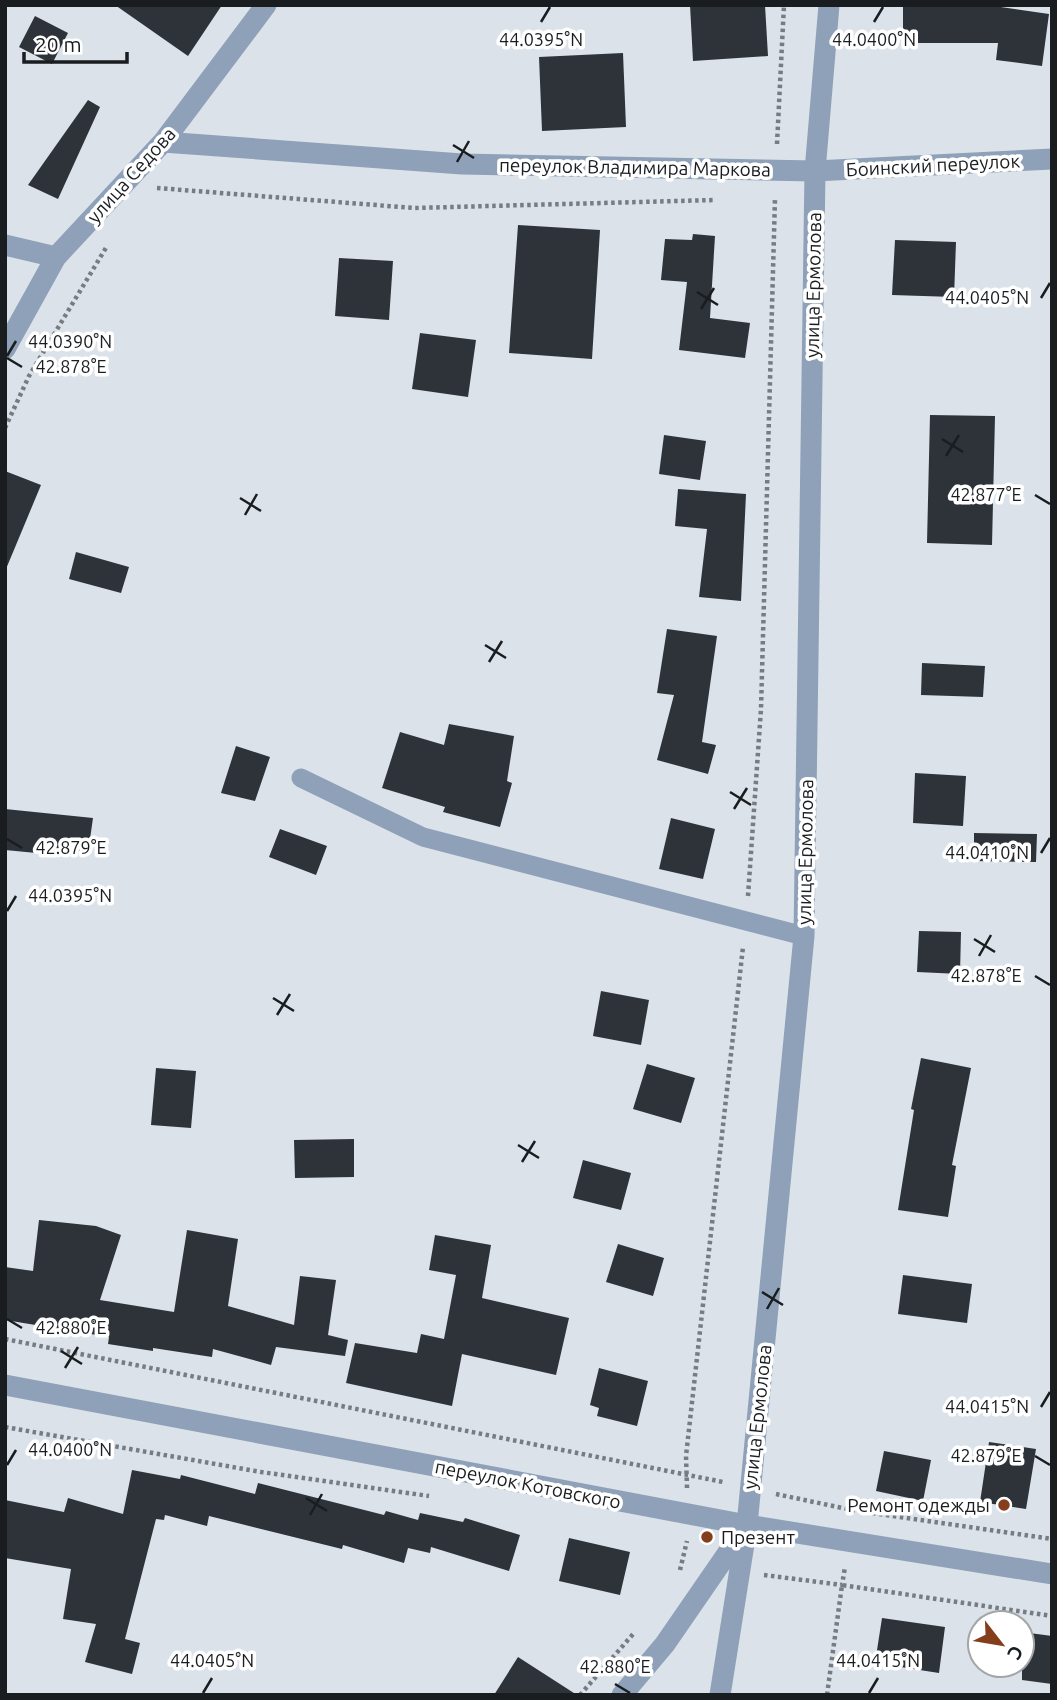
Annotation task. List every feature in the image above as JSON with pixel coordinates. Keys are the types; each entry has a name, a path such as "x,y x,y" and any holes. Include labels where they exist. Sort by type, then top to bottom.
{"street":[{"name":"улица Седова","path":"5,349 56,257 163,142 266,5"},
{"name":"улица Ермолова","path":"720,1695 747,1525 804,936 815,171 829,5"},
{"name":"переулок Владимира Маркова","path":"163,142 462,164 815,171"},
{"name":"Боинский переулок","path":"815,171 1052,159"},
{"path":"5,245 56,257"},
{"name":"переулок Котовского","path":"5,1385 747,1525 1052,1574"},
{"path":"622,1695 665,1644 747,1525"}],"lane":[{"path":"301,778 423,837 804,936"}],"path":[{"path":"677,1581 690,1527 688,1442 746,921 761,709 775,169 784,5"},
{"path":"128,179 147,187 414,208 726,200"},
{"path":"766,199 775,198"},
{"path":"5,1339 852,1510 1052,1539"},
{"path":"5,1427 261,1472 432,1497"},
{"path":"740,1570 1052,1616"},
{"path":"827,1695 842,1585"},
{"path":"580,1695 641,1624"}],"building":[{"path":"115,5 222,5 188,56"},
{"path":"690,5 765,5 768,56 693,61"},
{"path":"903,5 987,5 1049,14 1042,66 996,60 998,43 903,43"},
{"path":"35,16 68,33 52,64 19,47"},
{"path":"623,53 626,127 542,131 539,57"},
{"path":"88,100 100,107 58,199 28,185"},
{"path":"518,225 600,230 592,359 509,353"},
{"path":"693,234 715,236 710,318 750,323 745,358 679,350 687,282 661,280 665,239 692,240"},
{"path":"895,240 956,242 954,297 892,295"},
{"path":"339,258 393,261 389,320 335,316"},
{"path":"420,333 476,340 468,397 412,389"},
{"path":"930,415 995,416 992,545 927,543"},
{"path":"664,435 706,441 700,480 659,474"},
{"path":"5,471 41,485 6,569 5,569"},
{"path":"678,489 746,494 741,601 699,597 707,529 675,526"},
{"path":"76,552 129,567 121,593 69,579"},
{"path":"667,629 717,636 702,742 716,745 708,774 657,760 674,695 657,693"},
{"path":"922,663 985,666 983,697 921,695"},
{"path":"449,724 514,736 507,781 512,783 500,827 443,812 445,807 382,788 400,732 444,745"},
{"path":"236,746 270,757 255,801 221,793"},
{"path":"915,773 966,776 963,826 913,823"},
{"path":"5,809 93,818 88,853 48,847 47,854 5,850"},
{"path":"671,818 715,829 703,879 659,869"},
{"path":"280,829 327,846 316,875 269,857"},
{"path":"974,833 1037,834 1036,862 974,861"},
{"path":"919,931 961,932 960,974 917,972"},
{"path":"601,991 649,1000 641,1045 593,1036"},
{"path":"921,1058 971,1068 952,1165 956,1166 948,1217 898,1210 914,1110 911,1109"},
{"path":"647,1064 695,1078 681,1123 633,1109"},
{"path":"156,1068 196,1071 191,1128 151,1125"},
{"path":"354,1139 354,1177 295,1178 294,1140"},
{"path":"583,1160 631,1173 621,1210 573,1198"},
{"path":"39,1220 96,1226 121,1235 100,1300 174,1312 187,1230 238,1239 228,1306 294,1325 300,1276 336,1280 328,1335 348,1340 345,1356 276,1347 271,1365 213,1349 212,1357 108,1344 109,1337 5,1320 5,1267 33,1271"},
{"path":"435,1235 491,1245 482,1298 569,1318 556,1375 462,1354 452,1406 346,1383 355,1343 417,1353 421,1334 444,1339 456,1275 429,1270"},
{"path":"618,1244 664,1258 653,1296 606,1282"},
{"path":"903,1275 972,1284 967,1323 898,1314"},
{"path":"599,1368 648,1381 637,1426 597,1416 599,1408 590,1405"},
{"path":"989,1442 1036,1449 1026,1509 980,1502"},
{"path":"884,1451 931,1460 923,1501 876,1491"},
{"path":"132,1470 180,1479 181,1475 255,1494 258,1483 384,1515 386,1511 418,1520 420,1513 463,1522 465,1518 520,1535 509,1571 431,1547 430,1553 408,1548 404,1563 343,1545 342,1549 209,1516 207,1526 165,1515 164,1520 156,1519 125,1639 140,1643 132,1674 85,1662 96,1624 63,1619 71,1569 5,1558 5,1500 64,1512 68,1498 123,1514"},
{"path":"569,1538 630,1552 620,1595 559,1581"},
{"path":"882,1618 945,1627 939,1673 875,1663"},
{"path":"1036,1634 1052,1636 1052,1684 1022,1680 1036,1679"},
{"path":"518,1657 577,1695 494,1695"}],"place":[{"name":"Ремонт одежды","path":"1004,1505"},
{"name":"Презент","path":"707,1537"}]}
